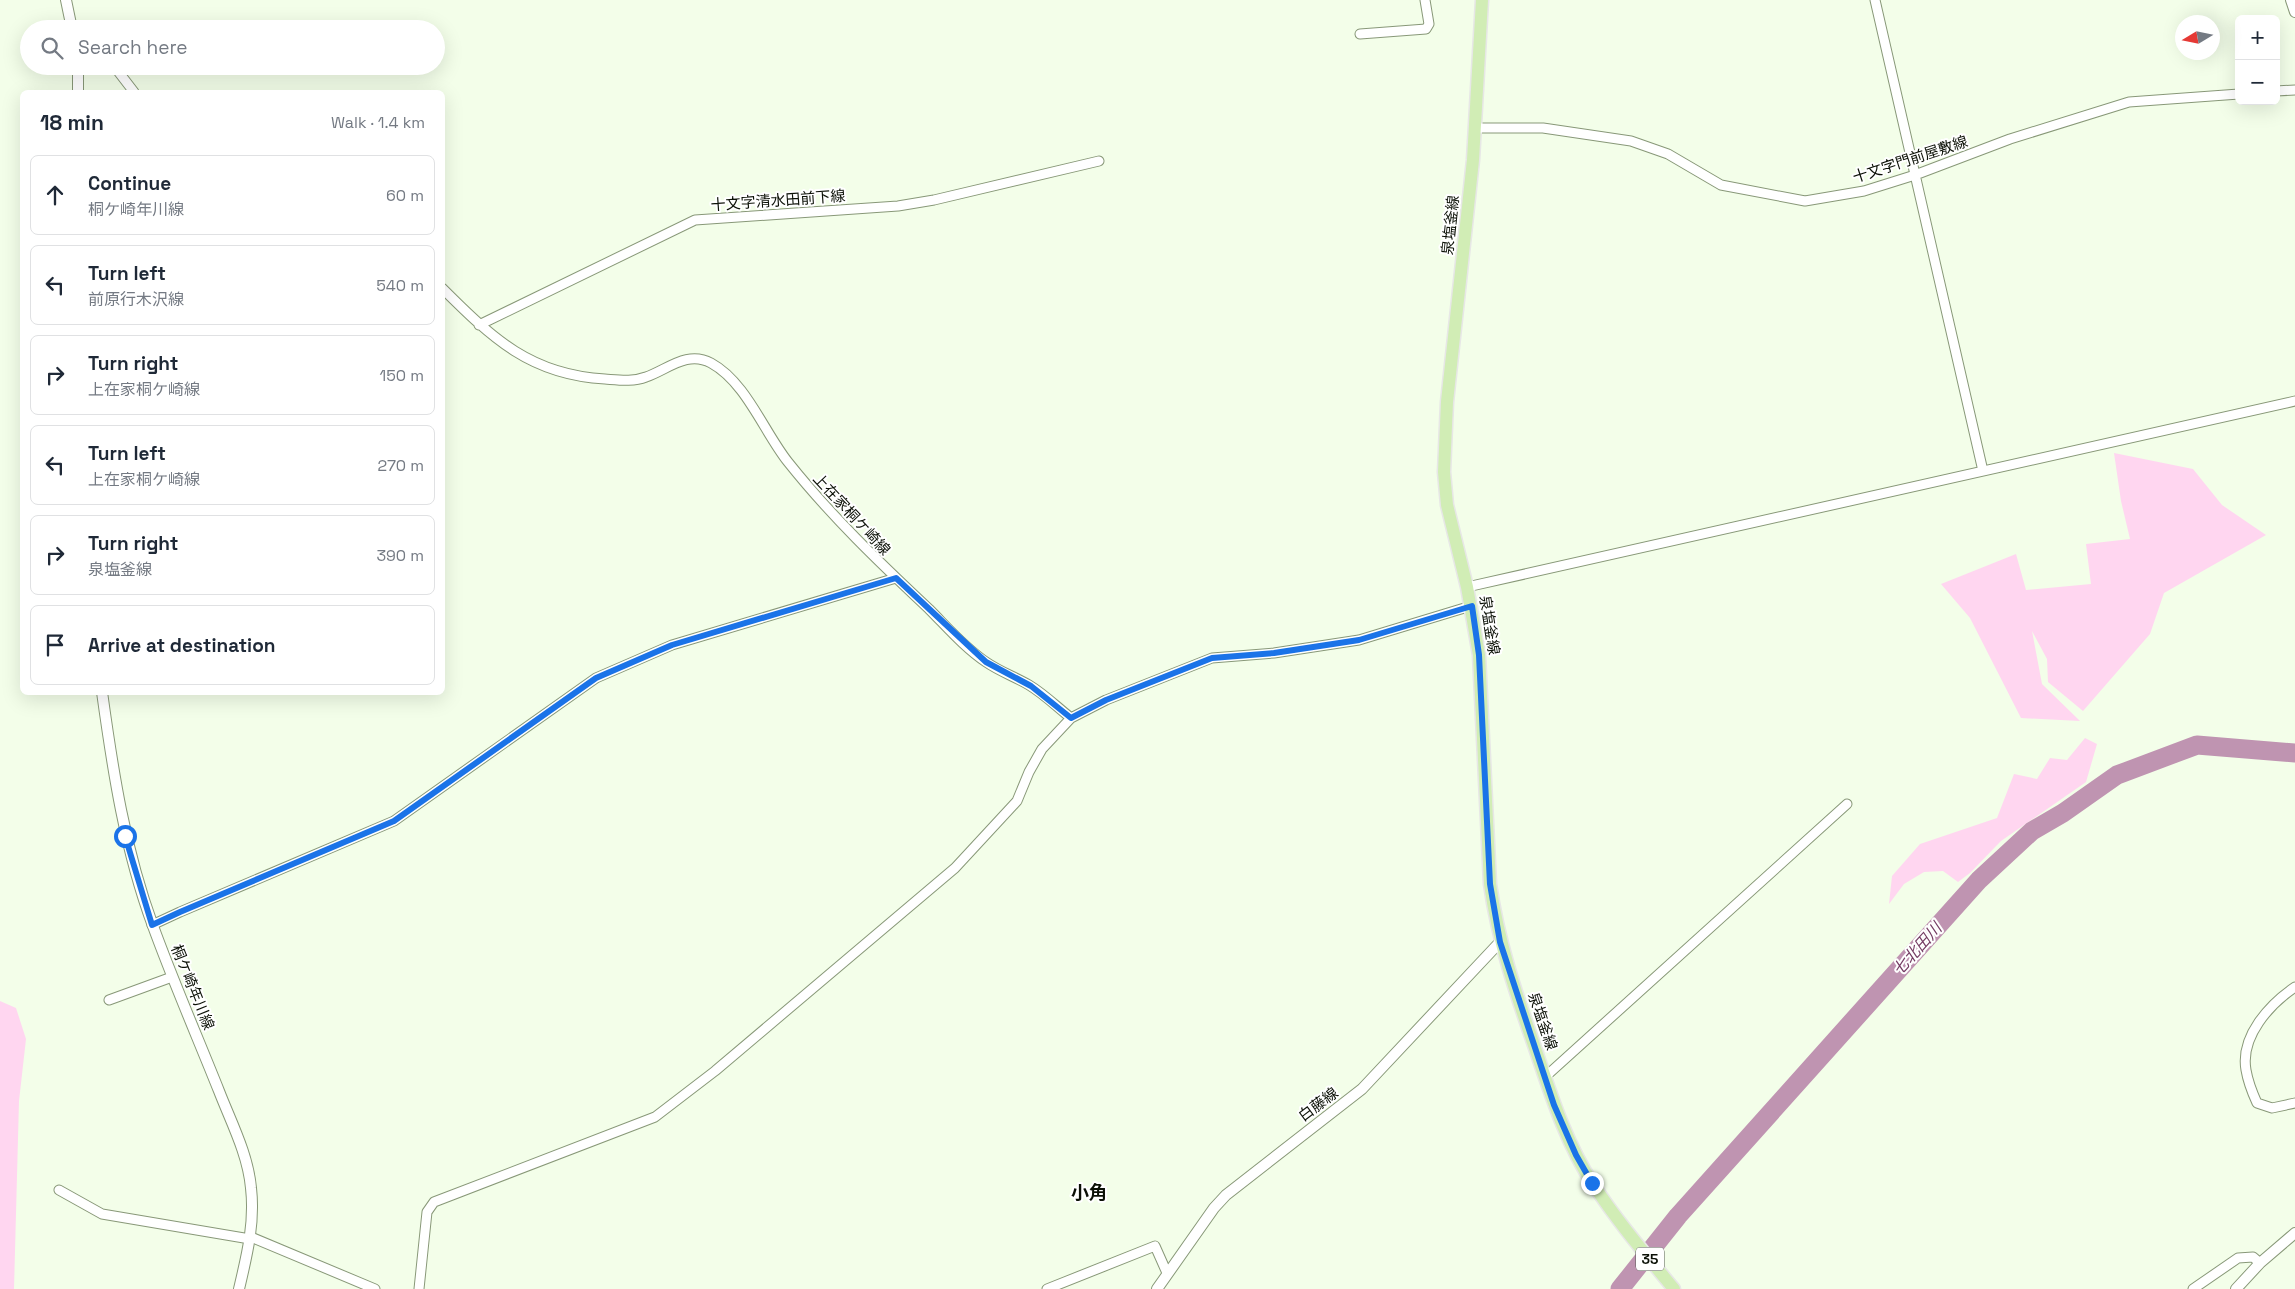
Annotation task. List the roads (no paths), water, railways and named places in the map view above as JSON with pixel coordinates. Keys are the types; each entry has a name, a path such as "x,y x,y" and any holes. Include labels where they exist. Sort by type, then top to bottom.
{"main road":[{"name":"泉塩釜線","path":"1482,0 1475,128 1447,402 1444,472 1447,504 1472,606 1479,655 1490,884 1500,942 1544,1077 1576,1155 1592,1183 1674,1289"}],"street":[{"path":"66,0 72,20"},
{"path":"1360,34 1426,29 1428,24 1425,0"},
{"path":"1875,0 1983,472"},
{"path":"2291,0 2295,12"},
{"path":"78,75 78,90"},
{"path":"121,75 132,90"},
{"path":"2280,91 2295,90"},
{"name":"十文字門前屋敷線","path":"1475,128 1544,128 1631,141 1668,154 1721,185 1805,201 1864,191 1915,176 2010,139 2129,102 2235,94"},
{"name":"十文字清水田前下線","path":"479,325 695,220 898,206 934,200 1099,161"},
{"name":"上在家桐ケ崎線","path":"445,291 497,340 552,371 584,378 630,380 645,377 682,360 695,358 710,362 725,374 750,402 780,452 821,503 896,578 986,662 1031,686 1071,718"},
{"path":"1467,587 2295,401"},
{"path":"152,925 394,821 596,678 672,645 896,578"},
{"path":"419,1289 426,1212 434,1202 655,1117 721,1065 955,868 1017,801 1029,772 1042,749 1071,718 1106,700 1212,658 1274,653 1359,640 1472,606"},
{"name":"桐ケ崎年川線","path":"102,695 125,836 152,925 244,1152 251,1186 251,1238 239,1289"},
{"path":"1544,1077 1847,804"},
{"name":"白藤線","path":"1157,1289 1214,1208 1226,1195 1362,1090 1500,942"},
{"path":"109,1000 172,977"},
{"path":"2295,987 2278,999 2257,1025 2247,1047 2245,1068 2257,1103 2272,1108 2295,1103"},
{"path":"59,1190 102,1214 251,1238 374,1289"},
{"path":"2236,1289 2260,1263 2295,1233"},
{"path":"1047,1289 1154,1246 1167,1273"},
{"path":"2193,1289 2238,1258 2253,1257 2260,1263"}],"waterway":[{"name":"七北田川","path":"1620,1289 1678,1216 1979,880 2032,831 2063,813 2117,775 2197,745 2295,753"}],"district":[{"name":"小角","path":"1089,1192"}]}
